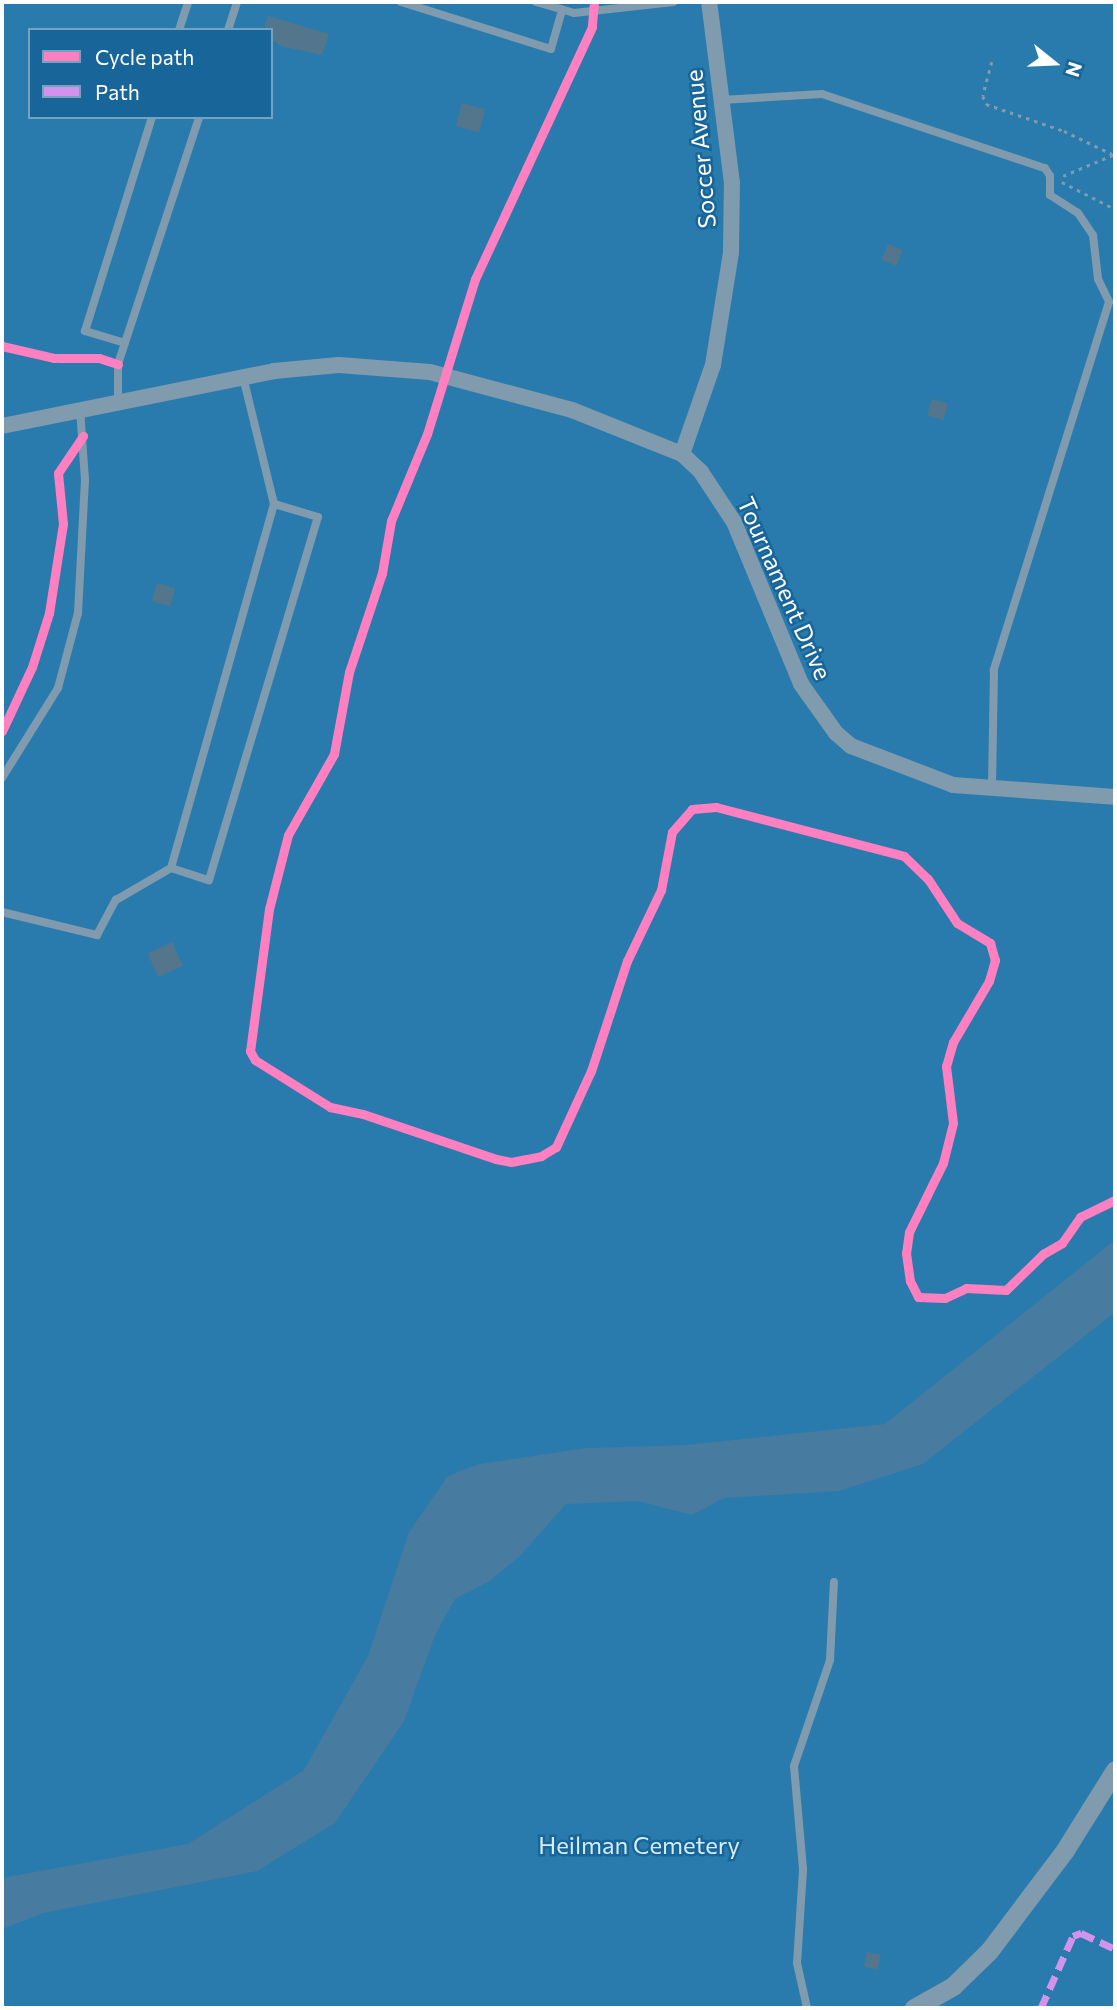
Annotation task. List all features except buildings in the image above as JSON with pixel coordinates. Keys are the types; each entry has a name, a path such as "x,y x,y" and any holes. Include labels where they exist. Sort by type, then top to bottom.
{"street":[{"name":"Soccer Avenue","path":"682,454 713,365 728,286 732,183 709,2"},
{"name":"Tournament Drive","path":"2,426 243,377 339,365 430,372 572,410 682,454 701,472 734,522 778,638 808,696 836,733 881,759 953,785 1073,791 1115,797"},
{"path":"914,2008 953,1986 989,1951 1065,1850 1115,1770"}],"lane":[{"path":"180,28 188,2"},
{"path":"229,28 237,2"},
{"path":"401,2 551,49 562,10"},
{"path":"536,2 562,10 592,13 673,2"},
{"path":"721,100 822,94 1045,168 1050,176 1050,195 1078,213 1093,236 1099,283 1109,302 994,670 992,789"},
{"path":"125,342 85,331 151,119"},
{"path":"118,402 116,382 125,342 198,119"},
{"path":"2,912 97,935 116,900 171,868 274,504 243,377"},
{"path":"2,778 58,688 78,613 85,480 80,409"},
{"path":"171,868 209,880 318,517 274,504"},
{"path":"807,2008 797,1963 803,1869 794,1766 830,1660 834,1582"}],"path":[{"path":"992,62 983,96 986,104 1064,131 1114,154"},
{"path":"1114,154 1056,178 1115,209"}],"green space":[{"name":"Heilman Cemetery","path":"2,2 1115,2 1115,2008 2,2008"}],"shaded area":[{"path":"1115,1240 1115,1312 923,1464 839,1491 724,1498 692,1515 638,1501 566,1504 519,1557 488,1582 455,1599 435,1635 404,1721 335,1823 257,1871 43,1913 2,1929 2,1878 188,1844 304,1770 368,1656 409,1532 448,1476 479,1464 587,1448 687,1445 885,1424"}],"marked path":[{"path":"1041,2008 1073,1936 1081,1933 1115,1949"}],"cycle path":[{"path":"594,2 592,27 475,279 427,434 391,521 382,573 349,672 334,754 288,835 269,909 250,1051 255,1060 330,1107 363,1114 496,1159 511,1162 541,1156 556,1147 591,1071 627,961 661,890 672,832 692,809 716,807 904,856 928,879 957,923 990,943 995,960 989,981 953,1042 946,1066 953,1123 943,1163 909,1232 906,1253 910,1281 918,1297 945,1298 966,1288 1006,1290 1043,1254 1062,1243 1080,1217 1115,1200"},
{"path":"2,346 54,358 99,358 118,364"},
{"path":"2,731 32,667 49,613 63,524 58,473 83,436"}]}
